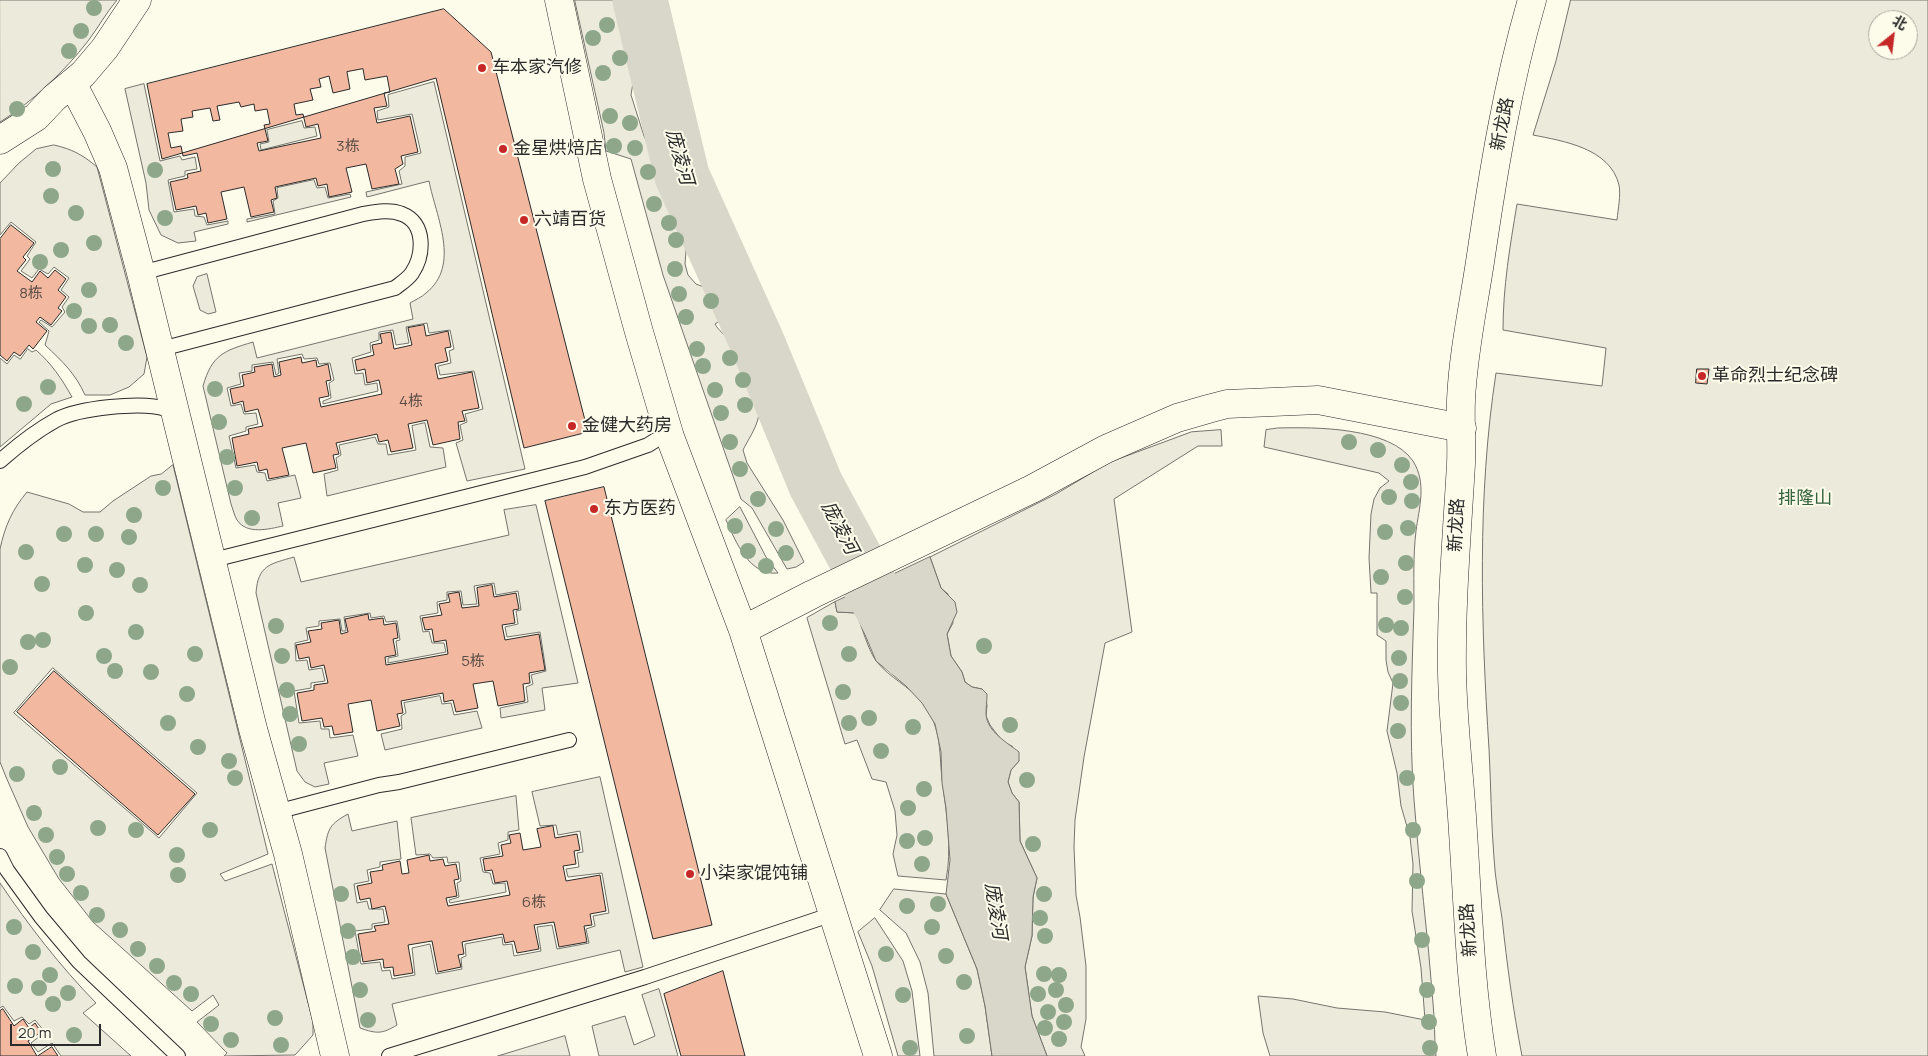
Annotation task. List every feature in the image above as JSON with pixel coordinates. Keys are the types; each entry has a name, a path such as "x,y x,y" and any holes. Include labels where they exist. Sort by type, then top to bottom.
{"street":[{"path":"0,140 36,117 83,74 105,48 137,0"},
{"path":"560,0 595,171 670,437 743,630 878,1056"},
{"name":"新龙路","path":"1482,1056 1468,925 1463,831 1454,736 1452,680 1454,599 1454,352 1475,212 1506,45 1519,0"},
{"name":"新龙路","path":"1465,1056 1460,1029 1438,668 1455,427 1461,400 1466,353 1487,214 1519,45 1532,0"},
{"path":"72,83 97,131 112,168 142,273 253,729 288,854 334,1055"},
{"path":"743,630 813,594 1032,489 1106,449 1177,418 1227,404 1318,400 1455,427"}],"lane":[{"path":"142,273 363,214 387,211 402,214 414,222 421,238 420,256 411,274 395,288 161,349"},
{"path":"0,461 58,419 84,412 114,406 147,406 167,409 177,415"},
{"path":"213,560 584,467 648,445 656,440"},
{"path":"276,812 379,785 399,782 569,740"},
{"path":"0,856 7,870 41,917 79,962 178,1056"},
{"path":"389,1056 636,980 832,914"}],"green space":[{"path":"0,0 117,0 88,41 58,75 24,106 0,122"},
{"path":"575,0 616,0 628,24 635,46 635,70 631,95 644,136 659,169 659,188 687,239 685,264 688,275 696,284 717,292 725,303 726,312 721,320 715,324 721,332 741,345 750,361 758,391 759,411 755,427 743,450 747,463 783,520 804,562 796,567 787,569 752,508 741,499 663,275 631,159 606,151 604,133"},
{"name":"排隆山","path":"1571,0 1928,0 1928,1056 1522,1056 1496,880 1492,831 1484,655 1482,560 1483,513 1490,420 1496,373 1602,386 1606,348 1503,330 1509,251 1517,204 1617,220 1620,193 1614,172 1606,162 1596,155 1584,148 1533,135 1556,61"},
{"path":"434,82 525,469 467,481 456,443 463,440 460,425 467,422 465,414 483,409 474,371 440,375 438,366 451,363 449,351 454,349 450,330 429,333 427,323 406,327 409,343 396,345 393,330 379,332 379,340 370,343 371,352 352,358 355,374 363,373 365,385 377,383 378,391 323,404 323,401 331,398 329,383 334,380 330,363 319,364 317,358 304,359 302,354 277,359 279,373 276,375 273,362 252,365 252,371 239,373 241,384 227,388 231,406 241,404 244,414 256,413 258,424 246,427 246,431 229,436 236,468 255,465 257,472 265,473 267,481 295,475 301,498 278,503 283,526 258,530 246,528 241,525 234,514 203,386 210,367 226,352 253,342 257,358 413,319 410,303 424,294 436,282 442,269 444,255 440,225 429,181 367,197 366,192 402,184 399,171 405,166 405,157 421,153 412,114 378,120 377,111 389,107 388,95"},
{"path":"144,84 160,161 180,156 182,160 195,157 197,169 185,171 185,176 168,180 174,212 194,209 195,216 204,217 207,225 228,221 228,224 194,232 196,241 178,243 161,235 149,210 146,183 125,89"},
{"path":"302,121 304,128 315,127 317,136 261,150 260,144 269,142 267,130"},
{"path":"54,145 77,153 97,167 147,357 144,374 129,387 110,395 85,395 68,368 45,345 49,331 39,322 41,320 52,327 65,312 62,307 69,297 61,290 69,278 54,267 48,274 39,269 32,278 21,271 30,259 27,256 36,242 11,222 0,235 0,183 36,149"},
{"path":"314,180 317,188 325,187 328,198 350,194 351,197 247,222 247,219 275,214 273,201 278,198 277,188"},
{"path":"207,274 216,312 208,314 200,310 193,286 197,277"},
{"path":"28,349 32,352 36,350 47,360 72,397 51,404 0,447 0,358 7,364 14,355 20,359"},
{"path":"425,423 430,447 443,448 446,467 327,496 324,474 338,470 336,458 341,455 339,445 375,437 378,444 386,444 388,455 416,450 412,426"},
{"path":"1278,428 1331,429 1370,435 1387,441 1402,450 1413,461 1420,478 1421,496 1414,559 1412,751 1418,851 1434,1010 1436,1056 1270,1056 1263,1033 1258,996 1293,999 1337,1008 1385,1012 1425,1020 1421,968 1412,911 1413,864 1410,837 1401,806 1397,773 1387,731 1393,683 1388,672 1386,660 1386,641 1377,635 1377,593 1371,593 1369,558 1371,514 1374,499 1380,488 1389,481 1379,473 1264,447 1266,430"},
{"path":"1221,430 1222,446 1198,446 1114,499 1132,632 1105,643 1084,757 1075,820 1076,895 1086,966 1086,1019 1081,1047 1085,1056 1047,1056 1032,1016 1025,967 1032,936 1033,897 1037,878 1020,841 1019,802 1012,793 1008,782 1011,770 1019,761 1012,746 1003,742 990,725 986,716 987,705 982,689 972,687 965,682 962,672 951,656 947,634 953,623 948,594 941,588 930,557 1056,494 1110,462 1191,432"},
{"path":"173,465 268,854 220,874 225,881 272,864 313,1022 313,1035 295,1055 224,1056 227,1053 197,1022 219,1005 213,995 192,1011 93,922 59,879 28,827 0,762 0,549 4,533 13,512 27,492 69,504 83,512 100,512 151,476 161,474","holes":["53,668 197,793 159,838 14,713"]},
{"path":"536,505 578,683 542,688 545,710 501,718 500,708 528,702 526,687 533,684 531,675 546,671 540,632 507,637 505,627 518,624 516,611 521,610 518,591 496,595 494,583 474,586 477,604 463,605 461,591 447,592 447,600 437,602 438,613 420,616 423,632 429,631 432,643 444,643 446,652 388,663 388,658 398,656 396,641 400,640 397,621 386,622 384,616 371,618 370,613 344,617 346,631 342,631 340,619 319,621 319,626 306,628 308,640 295,643 296,661 307,660 309,670 322,668 325,681 311,683 311,688 294,691 299,723 320,721 321,729 329,729 330,738 353,735 358,756 324,763 329,784 315,787 305,782 297,771 256,593 259,577 263,571 272,564 294,557 301,582 509,535 504,510"},
{"path":"740,507 766,557 778,573 759,569 751,563 739,547 726,520"},
{"path":"835,602 837,612 856,613 868,645 877,662 917,696 934,722 939,742 948,833 949,857 946,880 898,876 893,854 897,835 895,811 886,782 872,779 857,740 845,744 807,618"},
{"path":"440,696 442,704 451,703 454,715 477,711 482,728 385,750 381,734 402,729 401,716 406,713 404,703"},
{"path":"600,777 643,967 625,972 620,950 392,1004 397,1025 379,1032 360,1028 325,848 331,827 348,814 352,831 397,821 401,859 380,862 380,867 367,870 369,881 354,884 357,903 367,901 369,909 383,909 385,922 372,924 372,929 355,931 361,964 380,962 382,971 390,970 392,979 415,975 412,948 430,944 436,974 462,969 461,958 466,956 465,944 502,937 503,945 512,944 514,956 541,951 537,927 552,925 557,949 589,943 586,929 595,926 593,916 609,913 602,873 568,877 566,869 579,867 577,853 583,852 580,831 558,835 556,825 540,826 532,792"},
{"path":"516,796 519,830 508,832 508,840 498,843 500,854 480,858 483,872 490,873 493,884 505,883 506,892 450,903 449,900 459,897 457,883 461,881 459,862 448,863 447,857 433,858 430,854 416,855 411,818"},
{"path":"0,883 45,945 96,1003 83,1013 131,1056 61,1056 52,1043 38,1052 31,1043 45,1032 35,1020 29,1024 22,1017 14,1021 3,1006 0,1008"},
{"path":"894,889 946,894 977,969 985,1006 992,1056 934,1056 928,993 920,962 906,933 880,910"},
{"path":"875,918 903,961 912,991 920,1056 898,1056 872,966 858,932"},
{"path":"659,989 678,1056 599,1056 592,1026 625,1016 634,1045 655,1036 642,995"},
{"path":"565,1036 570,1056 498,1056"}],"water":[{"path":"930,557 941,588 955,602 957,612 947,634 951,656 962,672 965,682 972,687 982,689 987,694 987,720 994,732 1019,752 1019,761 1011,770 1008,782 1012,793 1019,802 1020,841 1037,878 1033,897 1032,936 1025,967 1032,1016 1047,1056 992,1056 985,1006 977,969 946,894 950,860 942,783 941,752 935,724 922,703 906,686 876,661 856,613 837,612 835,602"}],"building":[{"path":"444,9 491,52 588,432 524,448 436,78 162,159 147,84"},
{"path":"363,69 365,80 387,76 390,92 384,93 387,106 374,108 377,123 410,116 418,152 401,156 403,164 395,169 399,184 372,189 366,164 346,168 352,192 329,197 327,184 318,186 316,178 275,187 277,198 271,200 274,212 251,217 244,187 221,192 227,219 208,223 206,213 198,215 196,206 176,210 170,182 188,178 187,174 201,171 197,153 183,156 181,146 171,148 168,133 183,131 181,119 193,117 192,111 210,108 213,121 220,120 217,106 239,102 241,107 254,104 255,111 267,109 270,124 264,125 268,141 257,143 259,151 321,138 318,124 306,127 303,114 296,115 294,104 313,100 310,89 321,87 319,79 329,76 333,93 350,89 347,72"},
{"path":"11,225 34,243 23,257 26,260 17,271 32,282 40,271 48,278 55,270 66,279 58,290 66,297 58,308 62,311 51,325 40,317 36,322 47,331 33,349 29,345 20,356 14,352 7,361 0,355 0,239"},
{"path":"424,325 426,336 448,331 451,347 445,348 448,361 435,364 438,379 472,372 479,408 462,411 465,421 458,422 460,439 433,445 427,420 408,424 413,448 391,452 388,440 379,442 377,434 336,443 339,454 333,455 336,468 313,473 306,443 282,448 289,475 269,479 267,469 259,471 257,462 237,466 232,438 249,434 248,429 263,426 258,409 245,412 243,401 233,404 230,389 244,386 242,375 255,372 254,367 272,364 274,377 281,375 279,362 301,357 302,363 316,360 317,367 328,364 331,380 326,381 329,396 319,398 321,407 382,394 379,380 367,383 365,369 357,371 355,360 374,355 372,345 382,343 380,334 391,332 394,349 412,345 408,328"},
{"name":"革命烈士纪念碑","path":"1697,369 1709,369 1707,384 1696,383"},
{"path":"604,487 712,925 653,939 545,501"},
{"path":"492,585 494,597 516,593 519,609 513,610 515,623 502,625 505,640 539,634 545,670 529,673 530,683 523,684 525,701 498,706 493,681 473,684 478,708 456,712 453,700 444,702 443,693 401,701 403,713 397,714 400,726 377,731 371,700 348,704 353,732 334,735 332,726 324,727 322,718 302,721 297,693 314,690 314,685 328,683 324,665 311,668 309,657 299,659 296,645 311,642 308,631 322,629 321,623 339,620 341,634 348,632 345,619 368,614 369,620 383,618 384,625 396,623 398,638 393,639 396,655 385,657 386,665 448,654 446,640 434,642 432,629 425,630 422,618 442,615 439,604 450,602 448,594 459,592 462,608 479,606 477,588"},
{"path":"54,671 195,794 158,835 17,712"},
{"path":"553,826 555,838 577,834 580,850 574,851 576,864 563,866 566,881 600,875 606,911 590,914 592,925 584,926 587,942 559,947 554,922 534,925 539,949 517,953 514,941 505,943 503,934 462,942 464,954 458,955 461,967 438,972 432,941 408,945 413,973 394,976 393,967 384,968 383,959 363,962 358,934 376,931 374,926 389,924 385,906 372,909 370,898 360,900 357,886 372,883 370,872 383,870 382,865 400,861 402,874 409,873 407,860 429,855 430,861 443,859 445,866 456,864 459,879 454,880 457,896 446,898 448,906 510,895 507,881 495,883 492,870 485,871 483,859 503,856 501,845 511,843 509,835 520,833 523,850 541,847 537,829"},
{"path":"723,971 745,1056 681,1056 664,994"},
{"path":"3,1009 14,1026 23,1019 29,1028 35,1023 41,1032 28,1041 37,1056 0,1056 0,1011"},
{"path":"52,1047 58,1056 38,1056"}],"waterway":[{"name":"庞凌河","path":"640,0 682,176 757,342 816,485 907,651"}],"place":[{"name":"车本家汽修","path":"482,68"},
{"name":"金星烘焙店","path":"503,149"},
{"name":"六靖百货","path":"524,220"},
{"name":"革命烈士纪念碑","path":"1702,376"},
{"name":"金健大药房","path":"572,426"},
{"name":"东方医药","path":"594,509"},
{"name":"小柒家馄饨铺","path":"690,874"}]}
